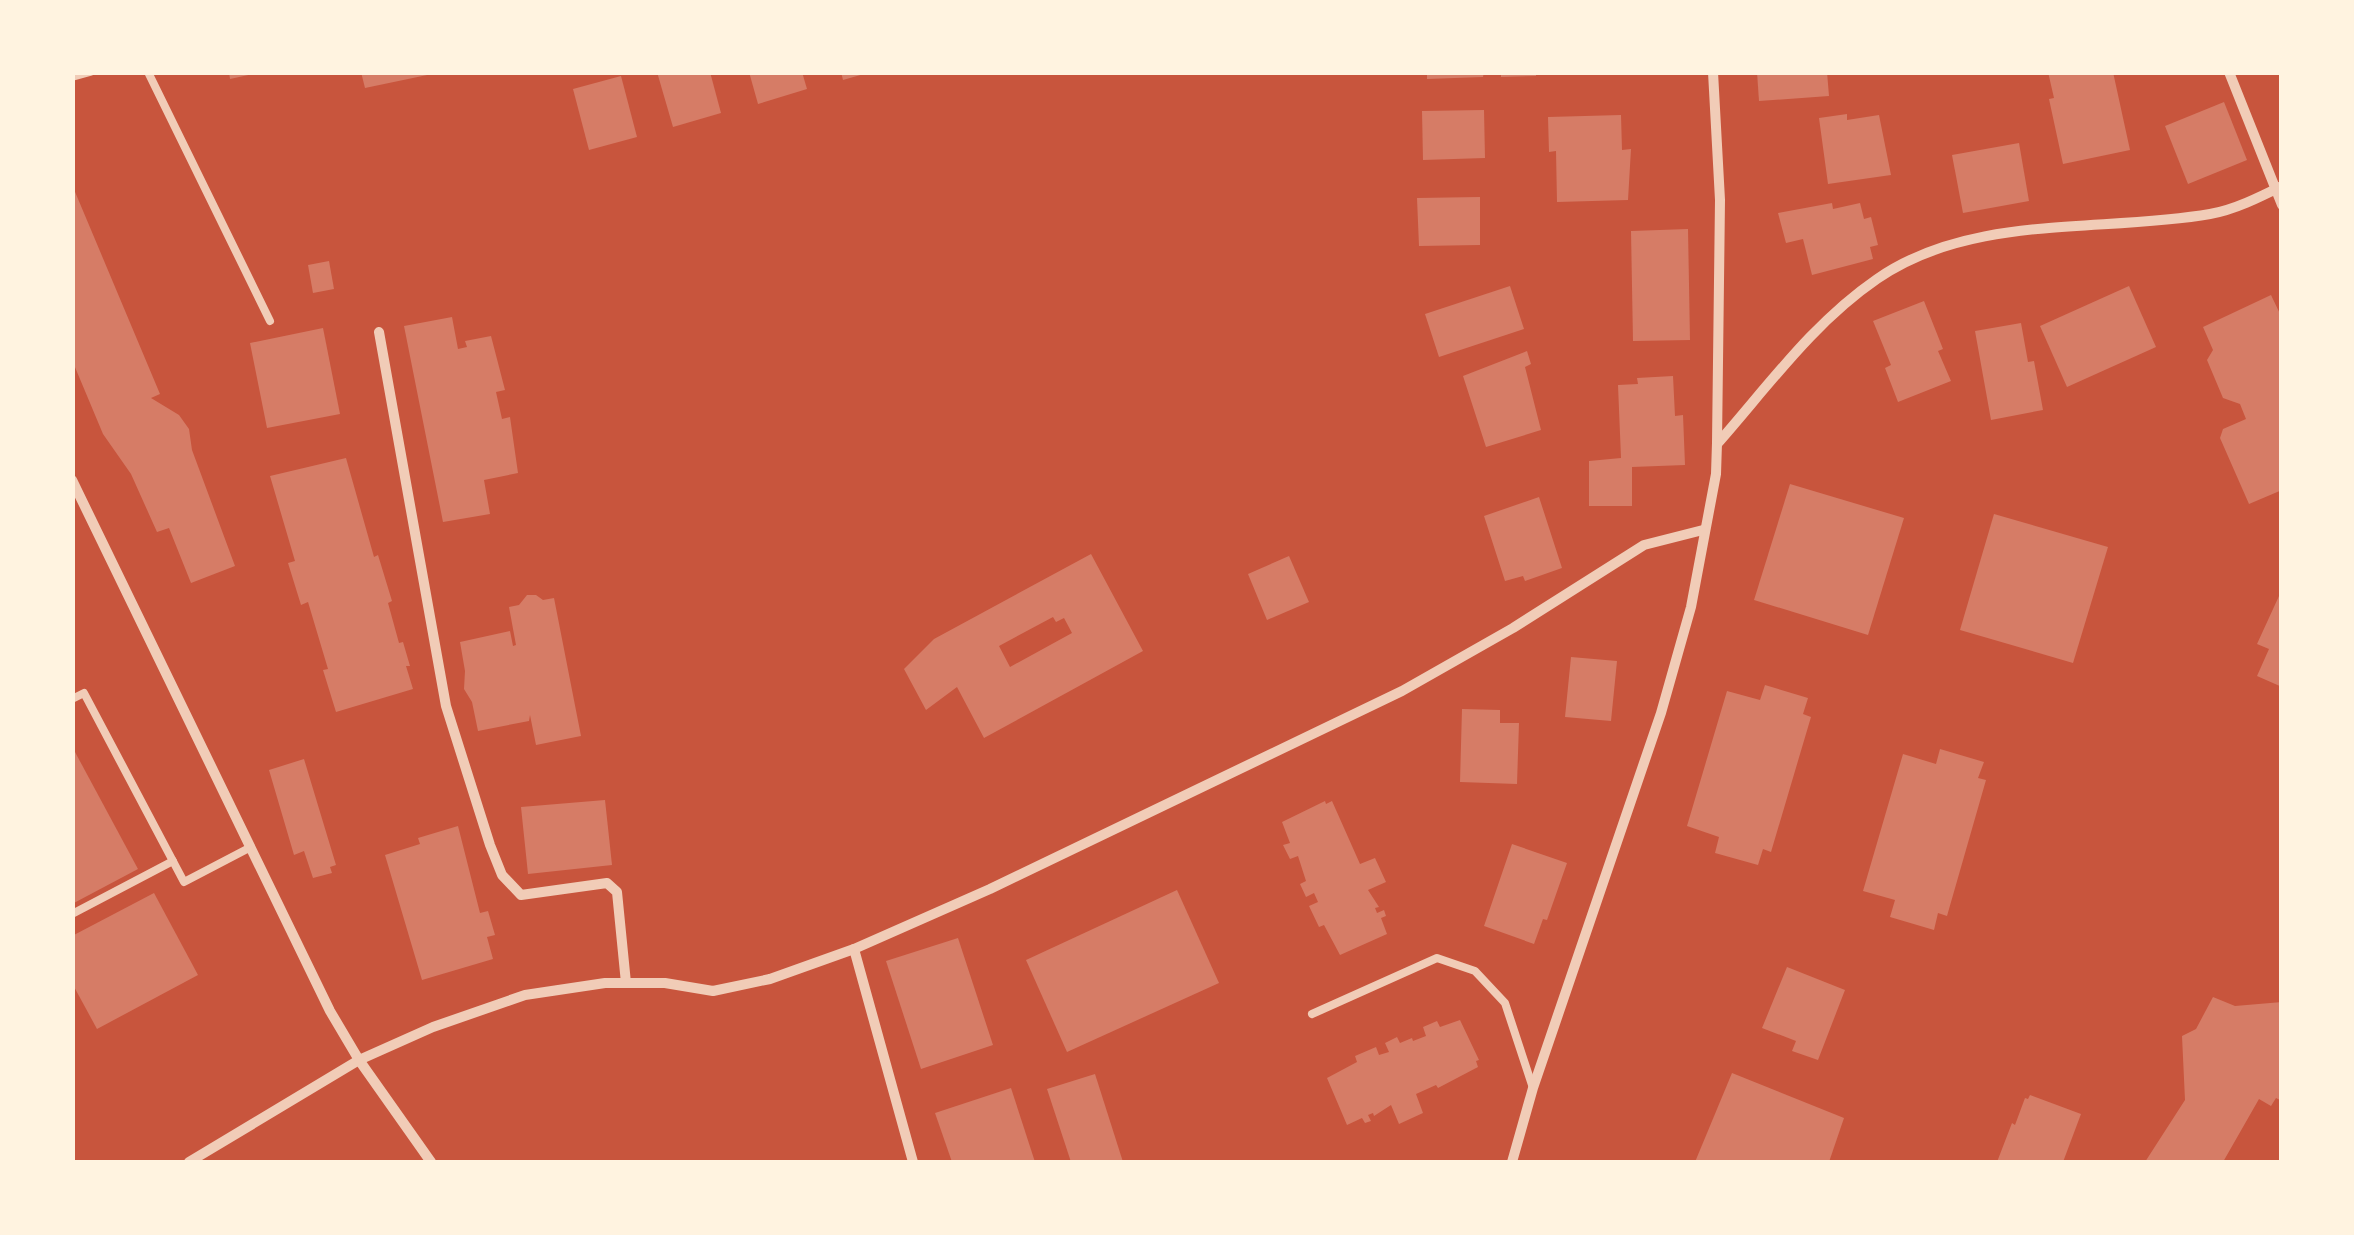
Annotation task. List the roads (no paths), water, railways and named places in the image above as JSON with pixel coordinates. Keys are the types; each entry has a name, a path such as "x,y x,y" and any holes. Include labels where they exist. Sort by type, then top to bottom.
{"street":[{"path":"1512,1162 1533,1088 1661,713 1691,608 1716,474 1720,200 1713,72"},
{"path":"2229,72 2282,205"},
{"path":"1717,443 1798,346 1836,311 1880,277 1942,247 2008,234 2214,214 2278,188"},
{"path":"379,332 446,706 490,844 502,875 521,895 607,884 617,892 626,983"},
{"path":"72,480 330,1011 359,1060 431,1162"},
{"path":"188,1162 359,1060 433,1027 524,994 605,982 665,983 714,991 770,979 854,949 990,889 1402,691 1513,628 1644,544 1703,530"},
{"path":"854,949 914,1162"}],"lane":[{"path":"72,76 90,72"},
{"path":"148,72 270,321"},
{"path":"72,699 84,693 184,882 250,848"},
{"path":"72,914 173,862"},
{"path":"1312,1014 1436,958 1475,971 1506,1003 1533,1088"}]}
